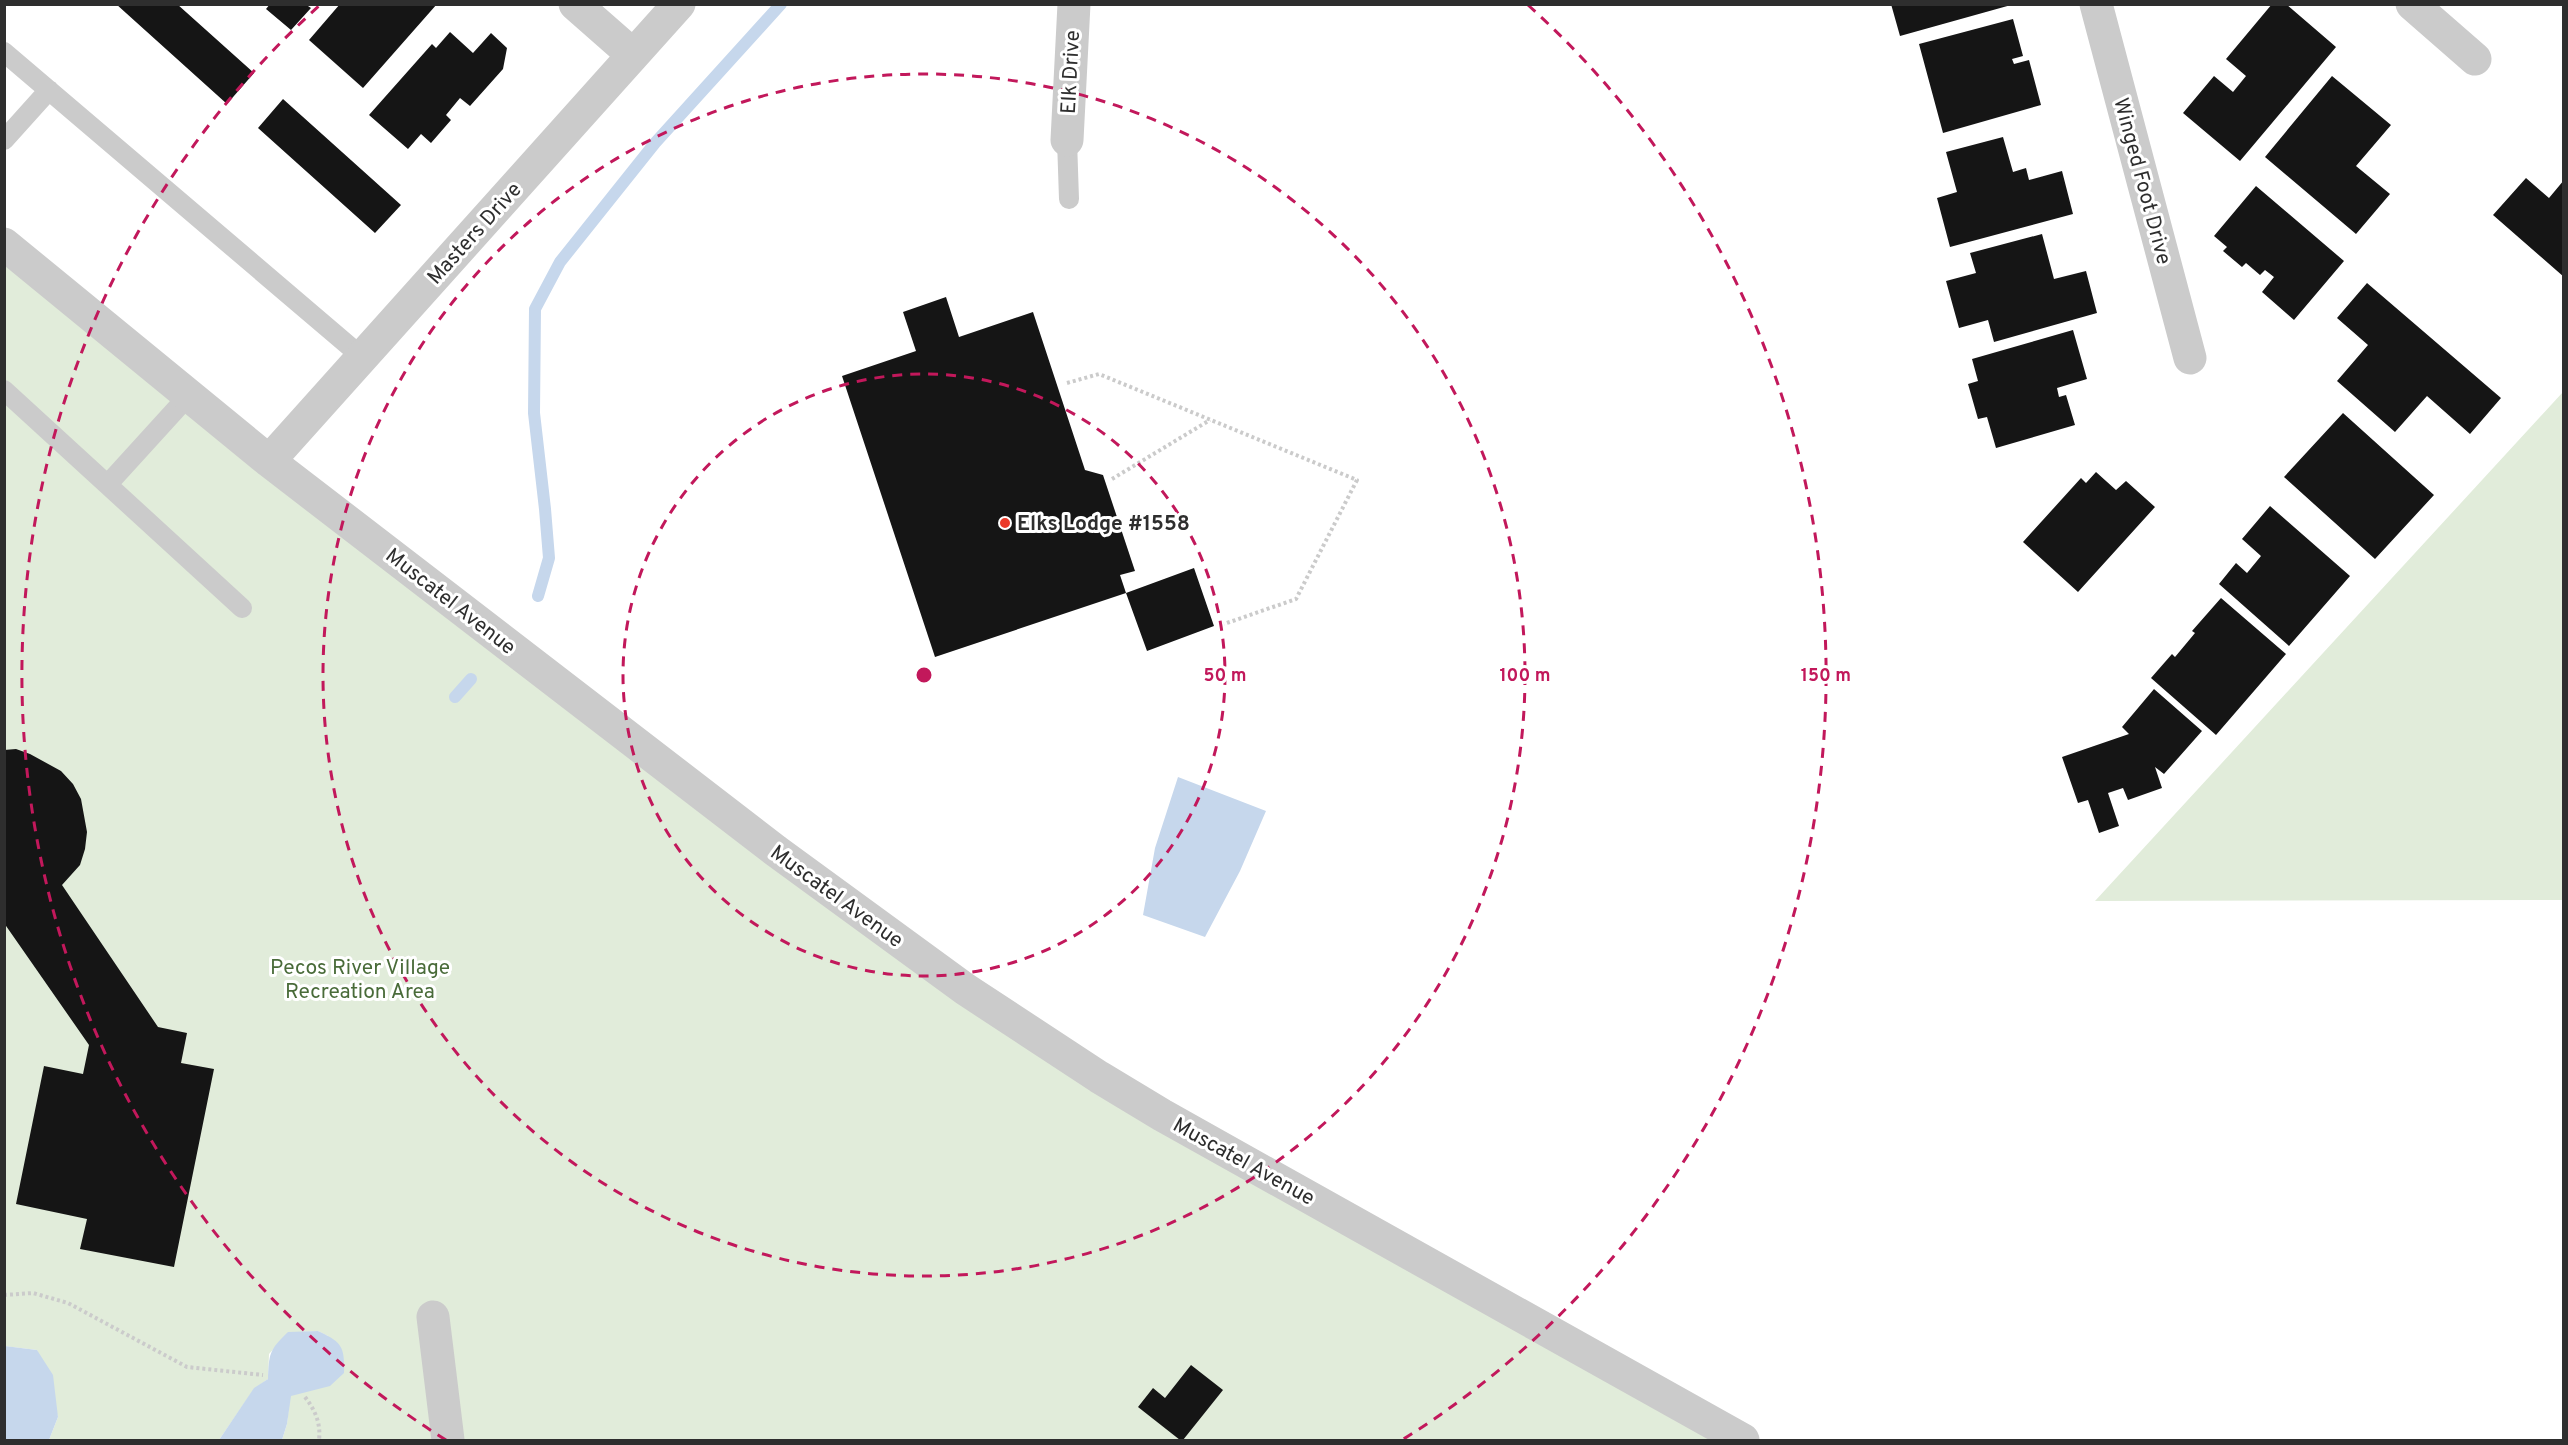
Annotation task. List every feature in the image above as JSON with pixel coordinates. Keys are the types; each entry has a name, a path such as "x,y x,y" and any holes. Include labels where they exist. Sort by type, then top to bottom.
{"street":[{"path":"575,4 633,56"},
{"name":"Masters Drive","path":"268,461 679,4"},
{"name":"Elk Drive","path":"1067,140 1074,4"},
{"name":"Winged Foot Drive","path":"2096,4 2190,358"},
{"path":"2412,4 2475,59"},
{"name":"Muscatel Avenue","path":"4,244 268,461 776,851 965,989 1033,1035 1162,1115 1743,1440"},
{"path":"434,1317 448,1440"}],"lane":[{"path":"4,52 362,357"},
{"path":"4,140 49,90"},
{"path":"1067,140 1069,199"},
{"path":"4,390 242,608"},
{"path":"108,484 189,395"}],"path":[{"path":"1067,383 1099,374 1357,480 1296,599 1224,624"},
{"path":"1112,479 1210,420"},
{"path":"4,1295 33,1293 68,1303 187,1368 263,1375"},
{"path":"305,1397 316,1412 319,1440"}],"green space":[{"name":"Pecos River Village Recreation Area","path":"4,244 965,989 1743,1440 282,1440 287,1424 290,1396 328,1336 318,1331 288,1333 269,1354 268,1379 254,1389 219,1440 49,1440 58,1417 37,1350 4,1346"},
{"path":"2563,392 2563,900 2095,901"}],"water":[{"path":"1178,777 1266,811 1240,871 1205,937 1143,915 1155,848"},
{"path":"318,1331 340,1346 344,1357 344,1373 330,1386 291,1396 282,1440 219,1440 254,1388 268,1379 271,1353 282,1338 288,1332"},
{"path":"5,1346 37,1350 53,1375 58,1417 49,1440 5,1440"}],"building":[{"path":"116,4 177,4 254,73 227,104"},
{"path":"270,4 305,4 311,8 291,30 266,9"},
{"path":"340,4 437,4 363,88 309,40"},
{"path":"1891,4 2011,4 2011,5 1900,36"},
{"path":"2272,4 2286,4 2336,47 2240,161 2183,113 2214,76 2233,92 2246,76 2226,59"},
{"path":"2013,19 2023,56 2012,59 2014,64 2029,60 2041,105 1943,133 1919,44"},
{"path":"450,32 473,53 491,33 507,48 503,69 470,106 460,98 446,115 451,120 431,143 421,134 408,149 369,115 432,44 436,48"},
{"path":"2332,76 2391,125 2356,166 2390,194 2356,234 2265,157"},
{"path":"283,99 401,205 375,233 258,128"},
{"path":"2003,137 2013,172 2026,168 2029,180 2062,171 2073,214 1950,247 1937,198 1957,192 1946,152"},
{"path":"2526,178 2549,198 2564,180 2564,277 2493,215"},
{"path":"2256,186 2344,261 2294,320 2262,292 2274,277 2265,270 2260,275 2246,263 2242,267 2223,251 2227,247 2214,236"},
{"path":"2042,234 2054,279 2086,271 2097,313 1994,342 1988,320 1959,328 1946,281 1976,273 1970,253"},
{"path":"2367,283 2501,398 2470,434 2427,396 2395,432 2337,381 2368,345 2337,318"},
{"name":"Elks Lodge #1558","path":"946,297 959,337 1033,312 1085,470 1103,475 1135,571 1120,575 1126,593 935,657 842,376 916,351 903,312"},
{"path":"2073,330 2087,379 2057,388 2059,397 2066,395 2075,425 1996,448 1987,417 1978,419 1968,384 1978,381 1972,359"},
{"path":"2343,413 2434,495 2375,559 2284,477"},
{"path":"2096,472 2116,490 2126,481 2155,507 2078,592 2023,542 2081,478 2086,483"},
{"path":"2270,506 2350,576 2289,646 2219,584 2236,563 2247,573 2261,556 2242,539"},
{"path":"1194,568 1214,626 1147,651 1126,593"},
{"path":"2221,598 2286,654 2216,735 2151,678 2172,654 2175,657 2195,633 2192,631"},
{"path":"2154,689 2202,731 2164,774 2155,767 2162,788 2128,800 2123,788 2108,793 2119,826 2099,833 2088,800 2078,803 2062,757 2129,734 2122,727"},
{"path":"16,749 61,771 73,784 81,799 87,832 85,849 80,865 62,885 158,1027 187,1033 181,1063 214,1069 174,1267 80,1249 87,1219 16,1204 44,1066 83,1074 89,1045 4,923 4,750"},
{"path":"1191,1365 1223,1390 1183,1440 1180,1440 1138,1407 1153,1388 1165,1398"}],"waterway":[{"path":"538,596 549,558 534,413 535,309 560,262 655,143 781,4"},
{"path":"455,697 471,679"}],"place":[{"name":"Elks Lodge #1558","path":"1005,523"}]}
